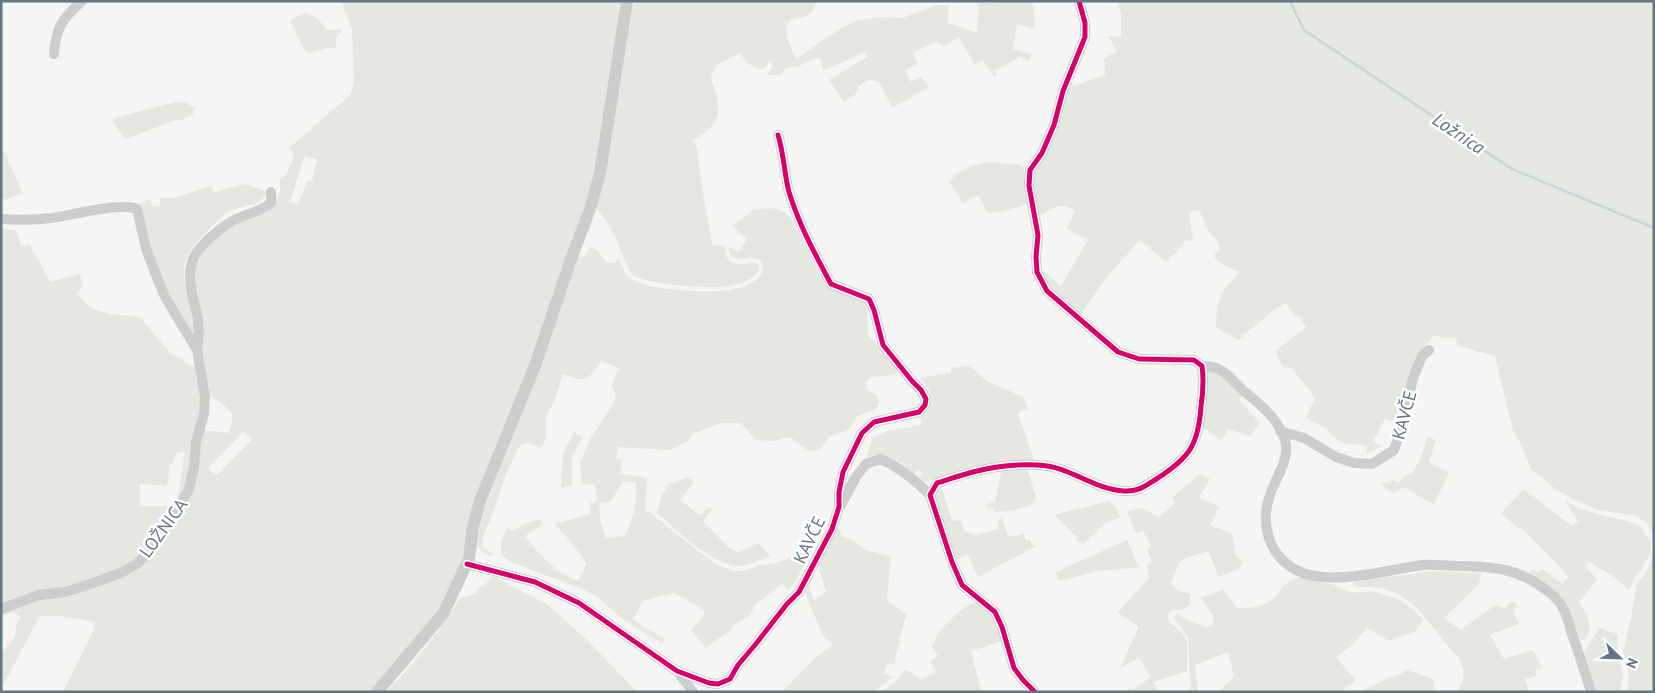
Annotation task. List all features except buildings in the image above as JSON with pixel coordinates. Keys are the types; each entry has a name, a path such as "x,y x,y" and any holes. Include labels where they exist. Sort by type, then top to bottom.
{"street":[{"path":"54,54 56,36 60,24 82,1"},
{"path":"377,692 444,614 469,559 473,526 480,501 536,363 590,209 600,173 627,1"},
{"path":"1079,1 1085,23 1085,37 1063,91 1054,125 1042,153 1030,170 1029,186 1038,235 1037,272 1047,291 1118,352 1139,359 1194,360 1202,366 1219,368 1267,410 1274,419 1286,448 1285,457 1269,495 1266,508 1267,529 1273,550 1284,563 1297,571 1314,576 1342,578 1424,565 1480,566 1517,573 1538,584 1560,603 1571,629 1591,692"},
{"name":"KAVČE","path":"778,135 782,148 788,189 795,212 805,236 832,284 869,299 874,310 883,345 926,398 925,405 919,412 874,422 862,433 844,472 839,492 839,507"},
{"name":"LOŽNICA","path":"1,609 39,595 65,592 122,572 137,564 152,549 168,525 190,489 196,442 204,414 206,397 198,350 198,328 191,289 192,262 204,244 232,220 266,207 271,203 271,192"},
{"name":"LOŽNICA","path":"1,219 52,218 118,206 137,209 146,249 158,279 166,297 198,350"},
{"name":"KAVČE","path":"1280,431 1304,438 1336,457 1354,463 1372,464 1394,450 1403,422 1413,378 1422,356 1429,350"},
{"path":"1035,692 1014,668 1002,627 995,612 962,585 952,562 930,495 937,483 976,471 997,467 1036,465 1053,466 1068,470 1096,485 1122,491 1136,491 1184,459 1195,443 1200,425 1203,393 1204,375 1202,366"},
{"name":"KAVČE","path":"467,564 535,582 579,604 677,670 709,683 718,684 730,679 738,664 799,592 832,528 839,507 856,477 866,464 880,459 892,464 914,478 930,495"},
{"name":"KAVČE","path":"677,670 693,692"}],"shaded area":[{"path":"341,1 622,1 618,7 620,23 603,132 588,196 464,560 439,612 370,692 63,692 95,627 93,622 67,617 47,616 40,616 1,689 1,654 15,637 16,625 21,616 13,612 1,616 1,612 121,576 179,513 202,430 229,433 233,415 225,406 212,397 208,391 202,362 193,267 208,244 243,219 266,213 273,207 280,192 280,178 286,175 294,157 292,156 294,152 289,150 289,148 350,95 354,83 352,29","holes":["304,156 317,159 312,181 308,180 298,204 290,202","243,432 252,439 217,475 210,470 209,467"]},
{"path":"639,1 817,1 809,15 793,19 787,27 787,38 796,59 841,28 856,21 882,17 903,18 935,5 949,5 948,23 977,33 979,3 1031,1 1034,10 1035,29 1017,24 1013,49 1031,54 1029,61 1019,57 995,71 997,75 994,77 983,60 975,65 959,37 943,47 937,41 913,53 918,64 905,70 911,82 921,77 929,87 892,107 879,82 868,80 858,86 856,94 844,102 829,80 867,57 865,52 823,71 820,58 817,58 799,66 785,68 780,75 766,75 773,67 770,61 765,68 759,69 747,63 740,53 716,65 711,78 717,98 718,114 711,127 693,140 697,147 712,245 725,246 725,253 730,261 738,264 754,262 759,265 759,270 750,279 729,286 665,284 632,275 612,231 602,214 595,207 630,5"},
{"path":"1117,1 1654,1 1654,536 1647,523 1636,516 1599,510 1583,504 1557,490 1531,469 1522,446 1513,431 1495,356 1458,346 1455,337 1444,338 1436,335 1429,341 1411,374 1395,422 1385,419 1373,441 1382,446 1366,454 1367,446 1343,443 1332,436 1326,428 1306,418 1315,398 1291,367 1286,369 1280,363 1276,351 1306,327 1299,316 1295,317 1286,303 1274,310 1238,340 1216,327 1219,299 1223,291 1240,272 1226,266 1215,258 1215,253 1220,250 1218,242 1208,231 1199,210 1189,212 1193,240 1188,241 1187,239 1166,262 1140,240 1106,278 1081,314 1048,288 1039,270 1046,273 1061,286 1088,240 1067,229 1075,211 1069,208 1064,206 1055,207 1037,218 1031,182 1067,82 1075,86 1105,75 1104,59 1117,51 1108,36 1121,37 1121,13"},
{"path":"305,13 318,19 327,30 342,29 336,39 336,47 308,53 304,49 290,20"},
{"path":"176,102 187,103 195,108 193,114 184,119 125,139 113,121 117,117"},
{"path":"1,145 23,193 4,200 1,196"},
{"path":"991,162 1024,167 1025,189 1029,204 987,213 979,195 963,203 949,181 968,167"},
{"path":"245,184 263,190 266,193 264,198 224,215 197,242 185,263 185,284 195,322 197,342 159,278 139,210 140,204 151,199 152,207 160,206 160,198 173,198 211,186 214,192"},
{"path":"771,208 782,211 790,216 819,275 829,285 865,300 868,335 898,367 895,374 869,378 865,386 867,390 878,396 879,403 876,409 857,416 849,430 830,436 819,450 809,451 792,438 774,441 756,440 741,423 721,423 692,434 688,441 670,450 618,447 616,458 622,460 620,474 647,478 645,511 649,512 718,565 733,571 743,571 760,565 781,562 792,556 812,550 788,591 782,583 756,604 750,615 733,625 732,629 706,648 691,630 704,615 704,610 674,593 644,600 633,619 665,638 664,642 661,643 625,621 597,597 584,590 509,561 501,554 501,541 507,528 511,531 529,522 541,519 543,525 525,536 542,556 562,574 578,581 587,563 554,524 590,514 590,503 597,501 595,484 582,485 580,463 590,440 614,402 616,396 612,385 619,368 601,361 593,373 585,378 581,379 563,374 555,399 546,417 546,438 541,448 527,443 520,445 506,474 483,537 482,546 493,554 492,556 485,553 478,546 477,537 480,519 541,364 576,258 585,256 590,247 597,250 607,263 614,263 619,258 624,271 630,278 650,286 694,291 735,289 759,277 763,267 757,259 735,258 731,256 729,250 730,247 738,252 747,239 732,226 753,210","holes":["623,481 636,482 634,510 625,536 606,538 601,524 599,503 611,501"]},
{"path":"1,228 16,230 21,246 30,245 50,282 80,274 83,287 77,293 86,303 102,312 141,318 171,353 197,369 200,375 200,411 190,473 182,497 143,554 126,567 96,578 1,605","holes":["185,452 177,501 169,506 140,506 140,484 167,486 170,465 173,463 177,453"]},
{"path":"969,366 988,382 1024,397 1028,409 1018,414 1035,462 993,466 939,477 926,482 917,479 923,474 918,470 914,474 905,468 906,465 889,457 872,455 866,459 873,437 888,431 921,425 921,414 930,408 930,399 928,388 920,378 951,373 951,368"},
{"path":"1215,370 1243,395 1239,400 1260,423 1250,436 1228,429 1221,440 1199,426 1206,371"},
{"path":"574,432 583,437 572,457 572,486 561,487 563,454"},
{"path":"1427,437 1436,440 1429,462 1449,473 1434,504 1405,487 1393,493 1381,484 1393,480 1398,483 1406,474 1412,474 1422,455"},
{"path":"1002,469 1027,469 1036,496 1034,503 1004,511 995,512 993,508 987,509 987,504 995,502"},
{"path":"1200,473 1210,479 1199,497 1219,507 1210,525 1232,534 1236,556 1243,562 1239,569 1218,577 1209,551 1185,558 1179,563 1171,584 1179,591 1190,594 1190,605 1183,610 1173,609 1167,616 1169,622 1183,634 1187,642 1187,671 1153,682 1158,692 1126,692 1128,689 1133,690 1151,677 1139,658 1120,668 1139,626 1117,613 1149,578 1147,565 1152,562 1147,550 1151,546 1143,531 1136,533 1127,511 1142,508 1159,517 1175,503 1172,498"},
{"path":"687,477 694,482 680,500 700,515 709,507 712,509 703,521 727,546 738,553 758,543 770,556 745,565 727,564 717,560 695,545 657,513 661,498 669,483 675,483"},
{"path":"940,483 952,521 961,520 965,532 976,535 998,529 998,521 1002,518 1008,537 1024,533 1025,539 1031,541 1031,544 1036,546 978,577 968,554 954,561 933,500"},
{"path":"1524,489 1572,526 1578,521 1565,500 1580,509 1633,523 1642,528 1651,543 1651,552 1629,590 1617,579 1589,561 1585,566 1597,579 1579,602 1585,611 1589,624 1586,639 1579,639 1569,615 1529,574 1532,569 1538,573 1542,569 1563,584 1568,577 1521,528 1519,529 1501,513"},
{"path":"1109,501 1118,510 1120,517 1105,523 1084,544 1076,540 1077,537 1054,515"},
{"path":"838,527 842,537 849,538 866,550 891,556 887,600 906,615 894,664 887,663 884,673 893,677 874,692 782,692 818,655 833,645 822,634 804,590","holes":["818,566 826,591 814,600 809,586"]},
{"path":"1127,540 1139,567 1099,571 1059,581 1056,572"},
{"path":"1654,557 1654,692 1627,692 1629,674 1623,653 1637,583"},
{"path":"1431,571 1482,573 1479,584 1444,618 1461,630 1495,605 1506,608 1510,601 1518,604 1513,611 1519,624 1490,635 1504,659 1533,650 1542,668 1535,670 1536,676 1525,679 1529,692 1457,692 1463,679 1460,661 1423,615 1407,600 1392,591 1353,585 1354,582"},
{"path":"492,576 547,604 588,641 637,692 386,692 426,647 459,599 475,594 478,587 488,582"},
{"path":"1303,577 1335,585 1347,591 1360,593 1371,591 1398,599 1414,610 1423,620 1416,631 1388,641 1367,628 1351,646 1336,657 1355,678 1355,681 1341,692 1219,692 1234,676 1228,652 1195,665 1198,692 1191,692 1188,637 1174,618 1177,613 1191,622 1207,627 1212,625 1214,617 1201,598 1223,589 1238,609 1258,606 1269,602 1287,583 1296,578"},
{"path":"978,602 992,613 1002,641 971,651 981,692 881,692 896,681 905,670 913,673 921,680 936,671 930,661 938,656 932,647 936,636 960,611"},
{"path":"1599,628 1618,634 1617,652 1623,674 1620,692 1592,692 1582,656"},
{"path":"1407,670 1434,680 1435,688 1429,692 1416,692 1415,690 1413,692 1361,692 1390,677"}],"waterway":[{"name":"Ložnica","path":"1290,1 1304,30 1512,169 1654,228"}],"cycle path":[{"path":"1035,692 1014,668 1002,627 995,612 962,585 952,562 930,495 937,483 984,469 1023,465 1050,466 1112,489 1124,491 1138,489 1169,470 1190,449 1198,431 1203,392 1202,366 1194,360 1139,359 1118,352 1047,291 1037,272 1038,235 1029,186 1030,170 1042,153 1054,125 1063,91 1085,37 1085,23 1079,1"},
{"path":"467,564 535,582 579,603 677,671 709,683 718,684 730,679 738,665 787,604 799,592 832,529 839,507 839,492 843,472 862,433 874,422 919,412 925,405 926,399 921,390 883,345 874,310 869,299 831,284 793,204 787,185 778,135"}]}
